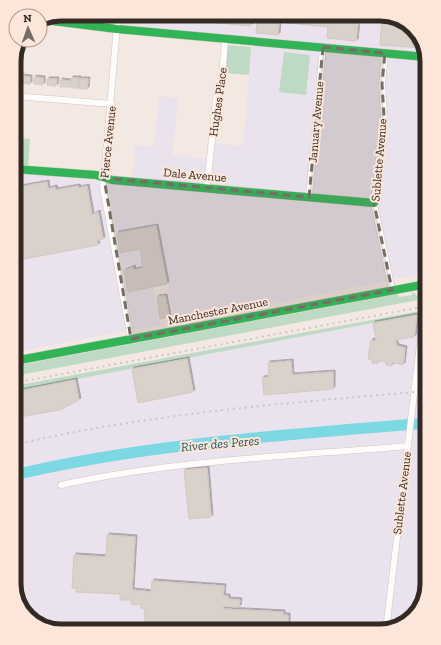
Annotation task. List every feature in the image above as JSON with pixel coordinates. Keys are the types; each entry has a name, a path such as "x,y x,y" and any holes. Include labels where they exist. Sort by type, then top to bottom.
{"street":[{"name":"Pierce Avenue","path":"118,21 104,188 131,339"},
{"path":"57,22 117,29 420,56"},
{"name":"Hughes Place","path":"208,188 216,99 222,79 225,39"},
{"name":"January Avenue","path":"309,196 323,47"},
{"name":"Sublette Avenue","path":"385,53 382,84 384,116 374,203 392,290"},
{"path":"21,97 112,104"},
{"name":"Dale Avenue","path":"21,170 96,175 104,178 374,203"},
{"name":"Manchester Avenue","path":"21,360 420,286"},
{"name":"Sublette Avenue","path":"387,624 420,340"},
{"path":"61,485 114,474 182,464 408,443"}],"highlighted area":[{"path":"323,47 385,53 382,84 384,116 374,203 392,290 131,339 104,178 309,197"}],"shaded area":[{"path":"383,21 398,25 408,33 415,41 420,56 420,274 174,323 167,284 153,287 160,325 135,330 133,328 108,185 111,182 209,190 214,143 243,146 252,37 126,26 121,22"},
{"path":"159,96 178,98 172,155 208,159 206,185 132,179 135,145 154,146"},
{"path":"21,173 98,179 126,331 21,351"},
{"path":"420,311 420,589 415,604 400,619 385,624 58,624 43,620 26,604 21,589 21,390 419,314"}],"green space":[{"path":"227,45 251,47 249,75 225,73"},
{"path":"284,52 310,55 306,95 279,92"},
{"path":"21,138 30,139 28,166 21,166"},
{"path":"413,292 417,296 418,300 21,375 21,365 398,294 399,297 412,295"},
{"path":"420,311 420,314 21,390 21,385"}],"building":[{"path":"207,21 250,21 250,26"},
{"path":"257,21 358,21 356,41 327,38 328,27 279,22 278,35 256,33"},
{"path":"382,21 383,21 393,23 402,28 412,37 418,48 380,45"},
{"path":"21,76 30,77 30,84 21,83"},
{"path":"34,77 43,78 43,85 34,84"},
{"path":"71,78 79,78 78,88 71,88"},
{"path":"47,79 57,79 56,86 47,85"},
{"path":"80,79 88,79 87,89 79,89"},
{"path":"60,80 70,81 70,87 60,87"},
{"path":"47,182 48,189 55,187 56,190 87,186 92,215 98,212 103,239 97,240 98,245 21,260 21,187"},
{"path":"156,226 167,284 128,292 124,271 133,267 134,270 143,268 140,249 120,253 117,233"},
{"path":"165,296 169,317 160,319 157,297"},
{"path":"417,315 414,337 395,340 397,346 405,348 403,365 392,362 392,366 386,365 386,362 378,361 377,364 372,363 372,360 368,359 371,340 376,341 373,323"},
{"path":"187,359 193,392 138,403 132,369"},
{"path":"291,361 292,375 333,372 333,389 264,395 262,378 269,377 268,363"},
{"path":"75,380 79,400 60,410 21,417 21,391"},
{"path":"207,468 211,517 189,519 184,470"},
{"path":"107,535 135,537 132,590 151,592 152,581 224,586 223,596 228,596 228,599 240,600 239,607 223,606 223,609 283,612 283,615 288,615 288,624 144,623 145,609 141,608 141,605 131,604 131,600 120,600 120,594 76,592 76,588 72,588 74,555 106,557"}],"waterway":[{"name":"River des Peres","path":"21,473 116,455 168,448 271,436 420,424"}],"railway":[{"path":"21,382 420,307"},
{"path":"21,443 116,425 219,410 420,392"}],"traffic: fast":[{"path":"57,22 117,29 420,56"},
{"path":"21,170 96,175 112,180 374,203"},
{"path":"21,360 420,285"}]}
